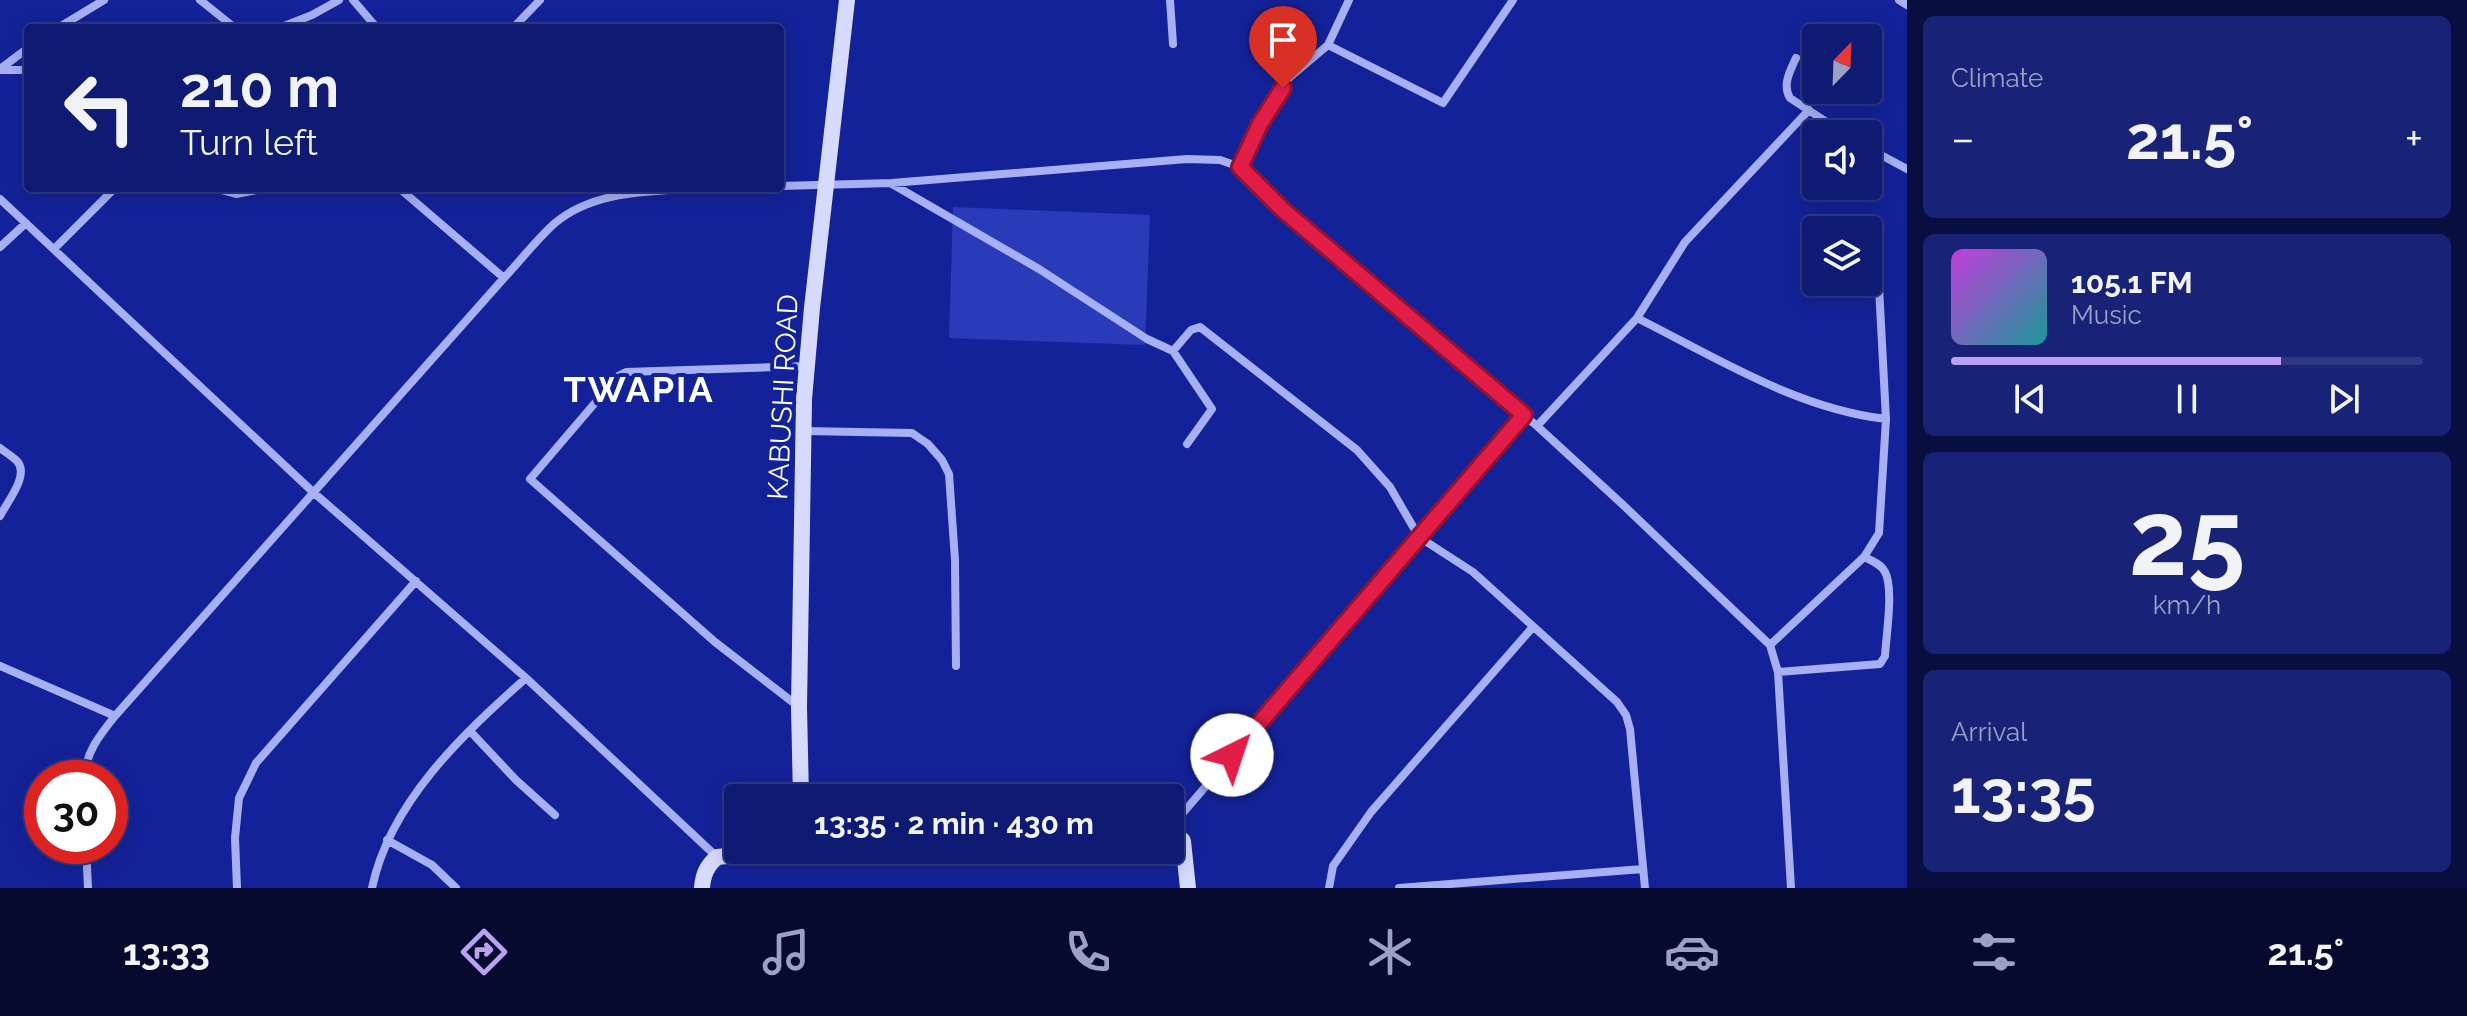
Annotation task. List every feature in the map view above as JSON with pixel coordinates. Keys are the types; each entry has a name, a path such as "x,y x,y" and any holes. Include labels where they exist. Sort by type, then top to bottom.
{"main road":[{"name":"KABUSHI ROAD","path":"801,784 799,707 807,366 847,0"},
{"path":"1184,850 1188,888"},
{"path":"702,888 708,865 717,857 724,856"}],"street":[{"path":"65,24 104,0"},
{"path":"200,0 230,24"},
{"path":"289,24 339,0"},
{"path":"353,0 374,24"},
{"path":"517,24 540,0"},
{"path":"1170,0 1173,44"},
{"path":"1240,167 1260,124 1289,78 1328,45 1349,0"},
{"path":"1328,45 1443,103 1513,0"},
{"path":"1899,0 1907,5"},
{"path":"0,69 24,51"},
{"path":"1796,58 1786,92 1796,104 1824,120"},
{"path":"0,69 24,70"},
{"path":"1537,426 1637,318 1685,242 1809,110"},
{"path":"1882,156 1907,169"},
{"path":"784,186 892,183 1187,159 1220,160 1240,167 1282,209 1537,426 1770,645 1778,672 1791,888"},
{"path":"892,183 1039,269 1147,339 1173,351 1212,409 1187,444"},
{"path":"54,249 111,192"},
{"path":"404,192 504,278"},
{"path":"86,760 91,747 115,716 556,222 583,205 619,195 653,192"},
{"path":"0,199 313,492 526,678 717,857"},
{"path":"0,247 26,223"},
{"path":"1770,645 1864,557 1879,533 1886,419 1879,296"},
{"path":"1637,318 1795,395 1856,414 1886,419"},
{"path":"1173,351 1194,327 1204,330 1357,450 1390,487 1419,537 1473,572 1617,702 1626,715 1639,811 1645,888"},
{"path":"799,707 715,642 530,479 618,376 626,372 807,366"},
{"path":"1184,812 1524,415"},
{"path":"804,431 912,433 920,436 942,460 951,484 956,666"},
{"path":"0,448 17,461 21,477 0,516"},
{"path":"1778,672 1880,664 1885,656 1888,584 1885,572 1878,564 1864,557"},
{"path":"237,888 235,838 239,798 256,763 416,581"},
{"path":"1329,888 1333,866 1371,812 1532,628"},
{"path":"0,666 115,716"},
{"path":"372,888 387,840 417,792 470,731 526,678"},
{"path":"470,731 516,780 555,815"},
{"path":"387,840 432,865 456,888"},
{"path":"87,864 88,888"},
{"path":"1399,888 1643,869"}],"shaded area":[{"path":"953,207 1150,215 1145,345 949,338"}],"district":[{"name":"TWAPIA","path":"639,389"}],"route":[{"path":"1232,755 1524,415 1282,209 1240,167 1260,124 1283,88"}]}
